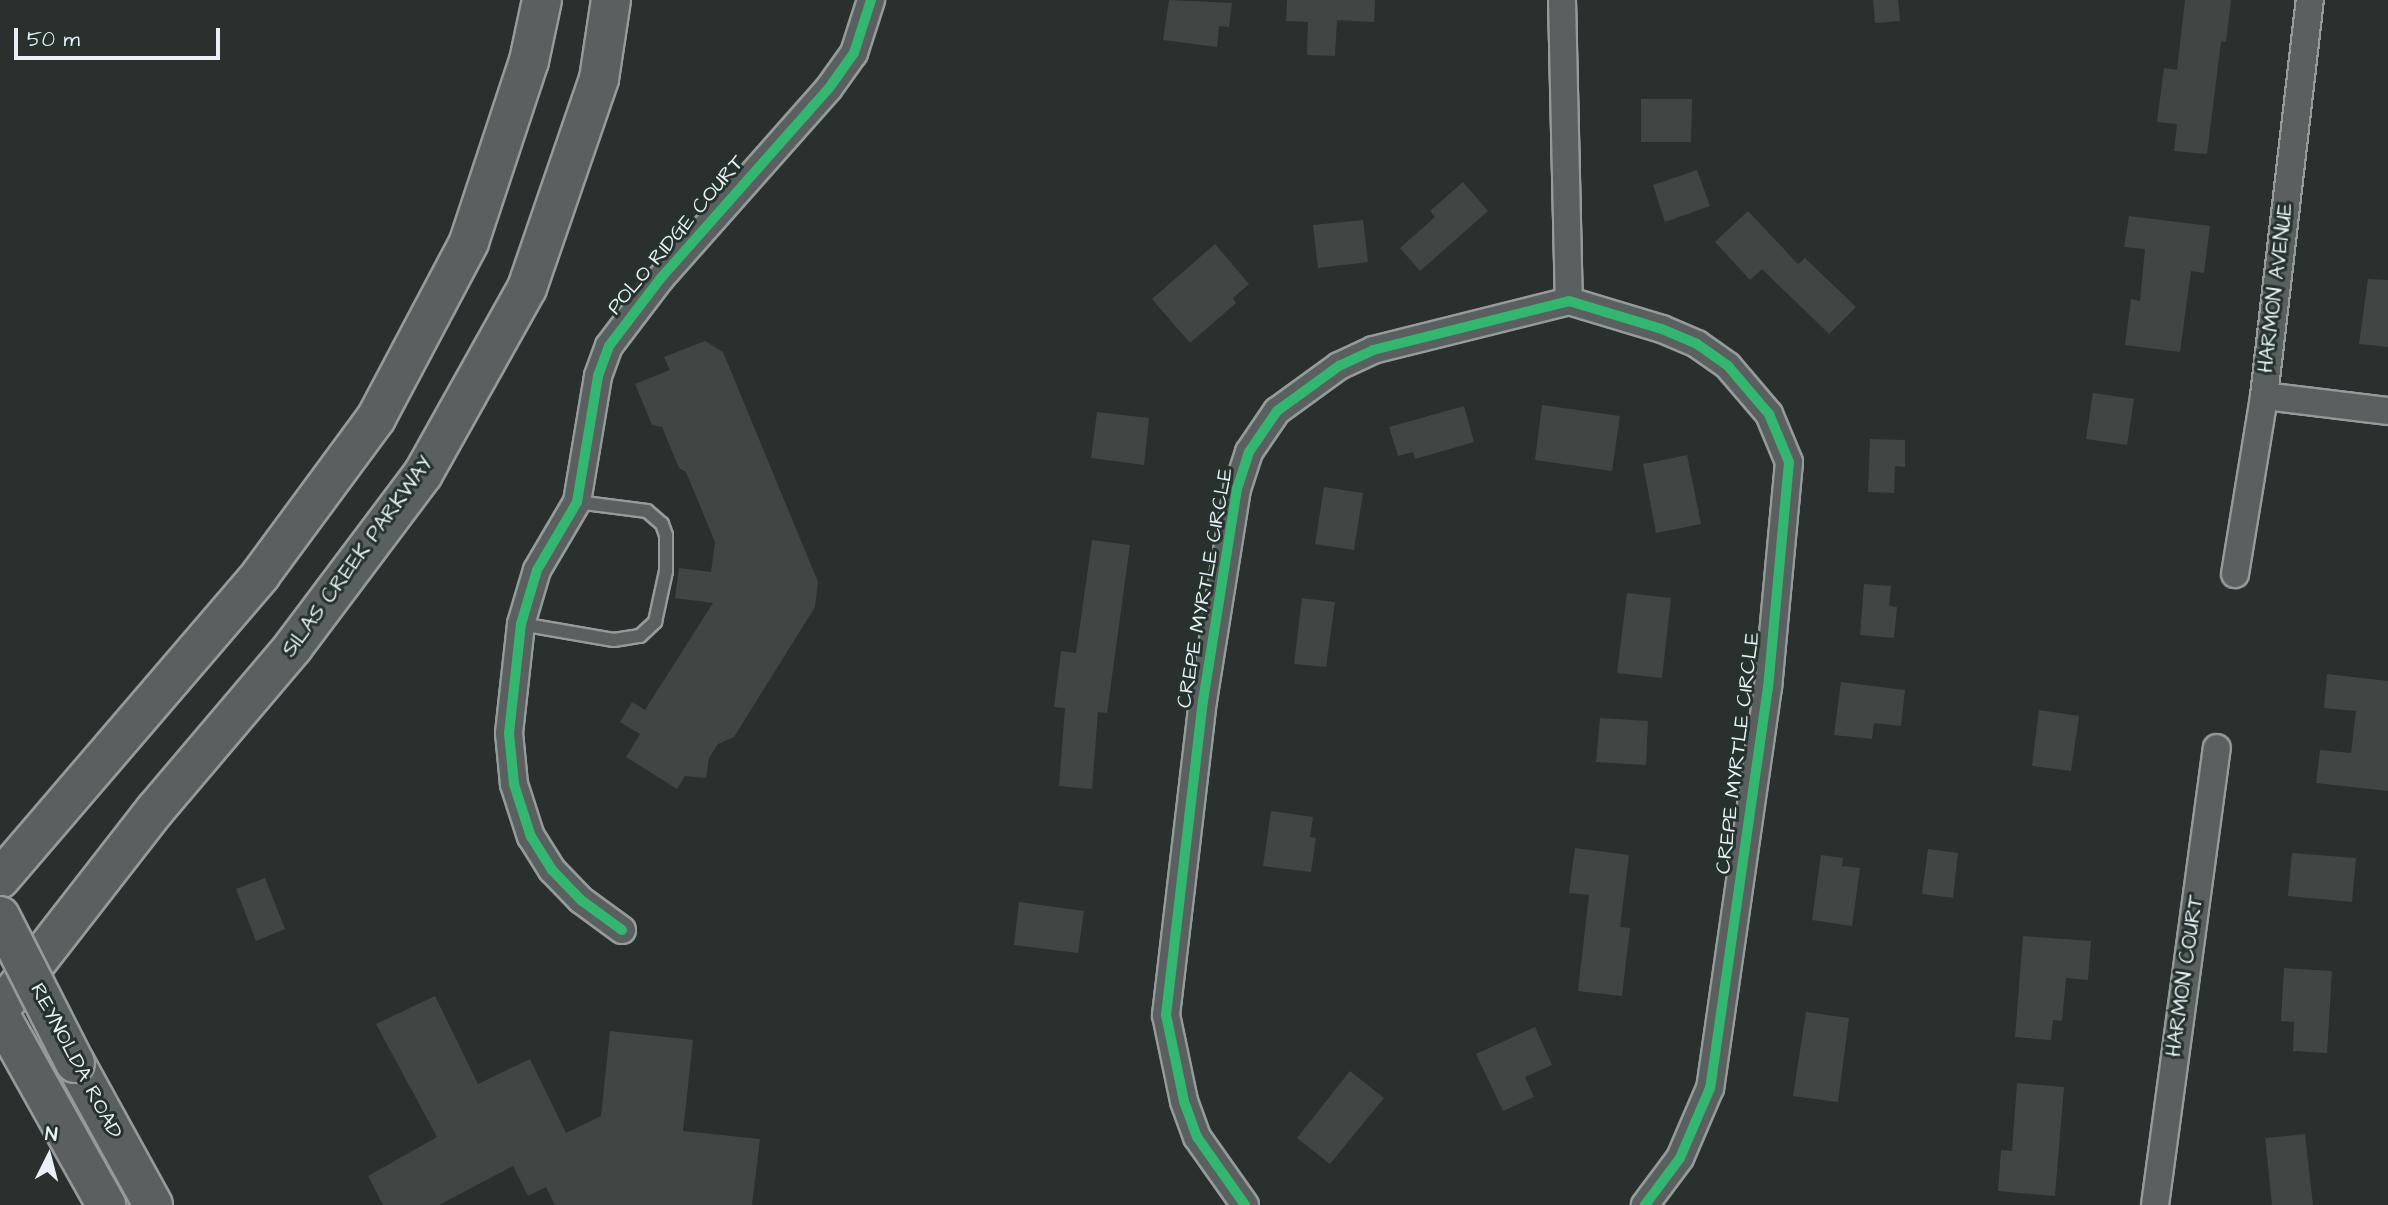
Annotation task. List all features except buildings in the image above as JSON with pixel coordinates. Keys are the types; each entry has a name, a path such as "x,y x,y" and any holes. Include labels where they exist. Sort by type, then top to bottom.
{"main road":[{"path":"0,878 261,574 376,418 469,242 530,61 542,0"},
{"name":"SILAS CREEK PARKWAY","path":"0,1009 155,810 293,647 423,474 527,288 599,79 611,0"},
{"name":"REYNOLDA ROAD","path":"0,916 75,1063 153,1205"},
{"name":"REYNOLDA ROAD","path":"0,1015 106,1205"}],"street":[{"name":"POLO RIDGE COURT","path":"622,930 581,900 552,870 531,837 514,784 509,733 521,624 537,570 576,502 598,376 609,346 660,279 828,88 854,53 871,0"},
{"path":"1562,0 1569,301"},
{"name":"HARMON AVENUE","path":"2235,574 2264,396 2310,0"},
{"name":"CREPE MYRTLE CIRCLE","path":"1245,1205 1197,1137 1171,1052 1166,1015 1203,701 1237,489 1249,452 1277,411 1339,366 1385,347 1569,301 1662,329 1697,345 1728,366 1769,414 1789,462 1768,687 1710,1088 1680,1158 1646,1205"},
{"path":"2264,396 2388,411"},
{"name":"HARMON COURT","path":"2155,1205 2217,748"}],"lane":[{"path":"521,624 614,640 640,636 654,622 666,571 666,535 662,524 647,511 576,502"}],"cycle path":[{"path":"622,930 581,900 552,870 531,837 514,784 509,733 521,624 537,570 577,502 598,376 609,346 660,279 829,88 854,53 871,0"},
{"path":"1245,1205 1197,1137 1184,1101 1166,1015 1203,701 1237,489 1249,452 1277,411 1339,366 1373,350 1569,301 1662,329 1697,344 1728,366 1769,414 1789,462 1768,687 1710,1088 1680,1158 1645,1205"}]}
